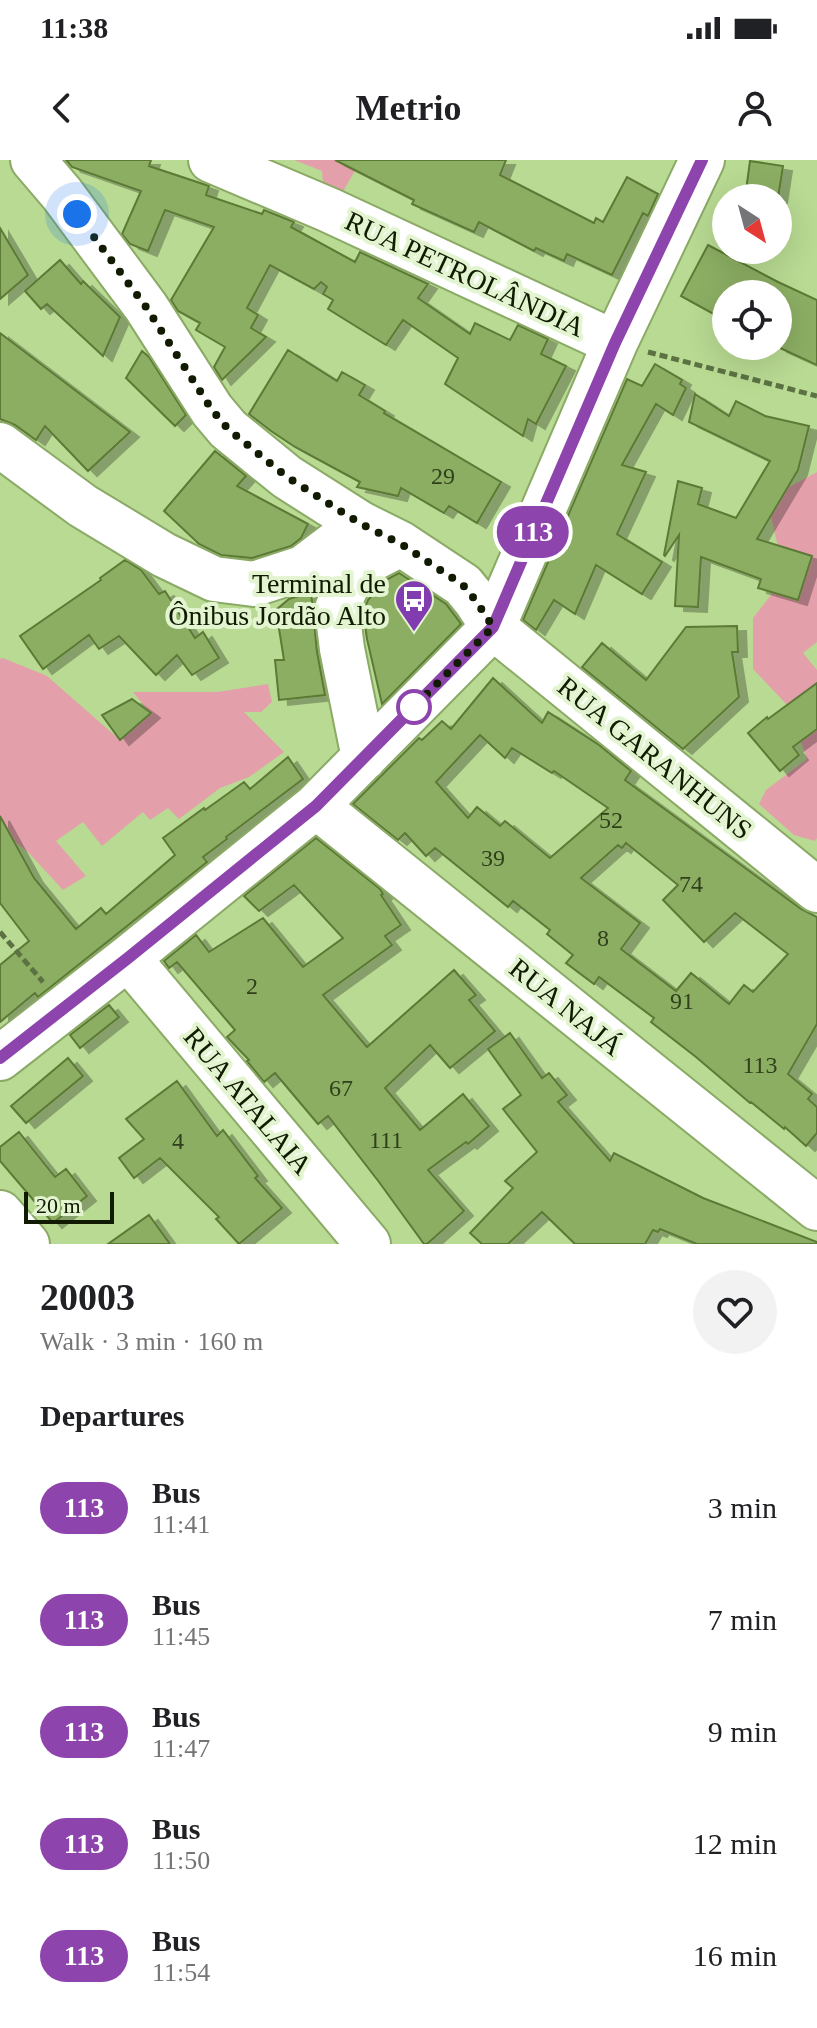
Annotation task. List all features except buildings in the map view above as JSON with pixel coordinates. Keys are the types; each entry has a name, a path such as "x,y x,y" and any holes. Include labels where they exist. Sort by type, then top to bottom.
{"street":[{"name":"RUA GARANHUNS","path":"33,160 146,307 212,410 228,429 287,477 361,524 401,544 463,585 493,627 817,890"},
{"name":"RUA PETROLÂNDIA","path":"211,160 329,210 615,343"},
{"path":"0,1058 316,806 493,627 615,343 702,160"},
{"path":"0,445 83,506 164,555 214,579 254,584 303,568 361,524"},
{"path":"364,758 337,609 346,587 366,562 401,544"},
{"name":"RUA NAJÁ","path":"316,806 817,1208"},
{"name":"RUA ATALAIA","path":"128,958 368,1244"},
{"path":"0,1213 27,1244"}],"path":[{"name":"RUA PETROLÂNDIA","path":"615,343 817,396"},
{"path":"0,932 64,1007"}],"shaded area":[{"path":"294,160 361,160 341,195 323,183 322,171"},
{"path":"817,472 817,642 803,653 817,670 815,841 794,835 759,804 766,790 807,759 789,707 753,669 753,618 785,577 767,499"},
{"path":"0,659 47,676 120,740 150,713 133,692 217,692 268,684 272,702 261,712 244,712 284,752 249,777 220,788 179,819 168,808 150,820 143,812 102,846 83,822 56,841 86,876 63,890 28,852 0,830"}],"bus line":[{"name":"113","path":"0,1058 316,806 493,627 615,343 702,160"}],"place":[{"name":"Terminal de Ônibus Jordão Alto","path":"414,633"}],"route":[{"path":"77,214 146,307 212,410 228,429 287,477 361,524 401,544 463,585 476,601 493,627 407,714 414,707"}]}
